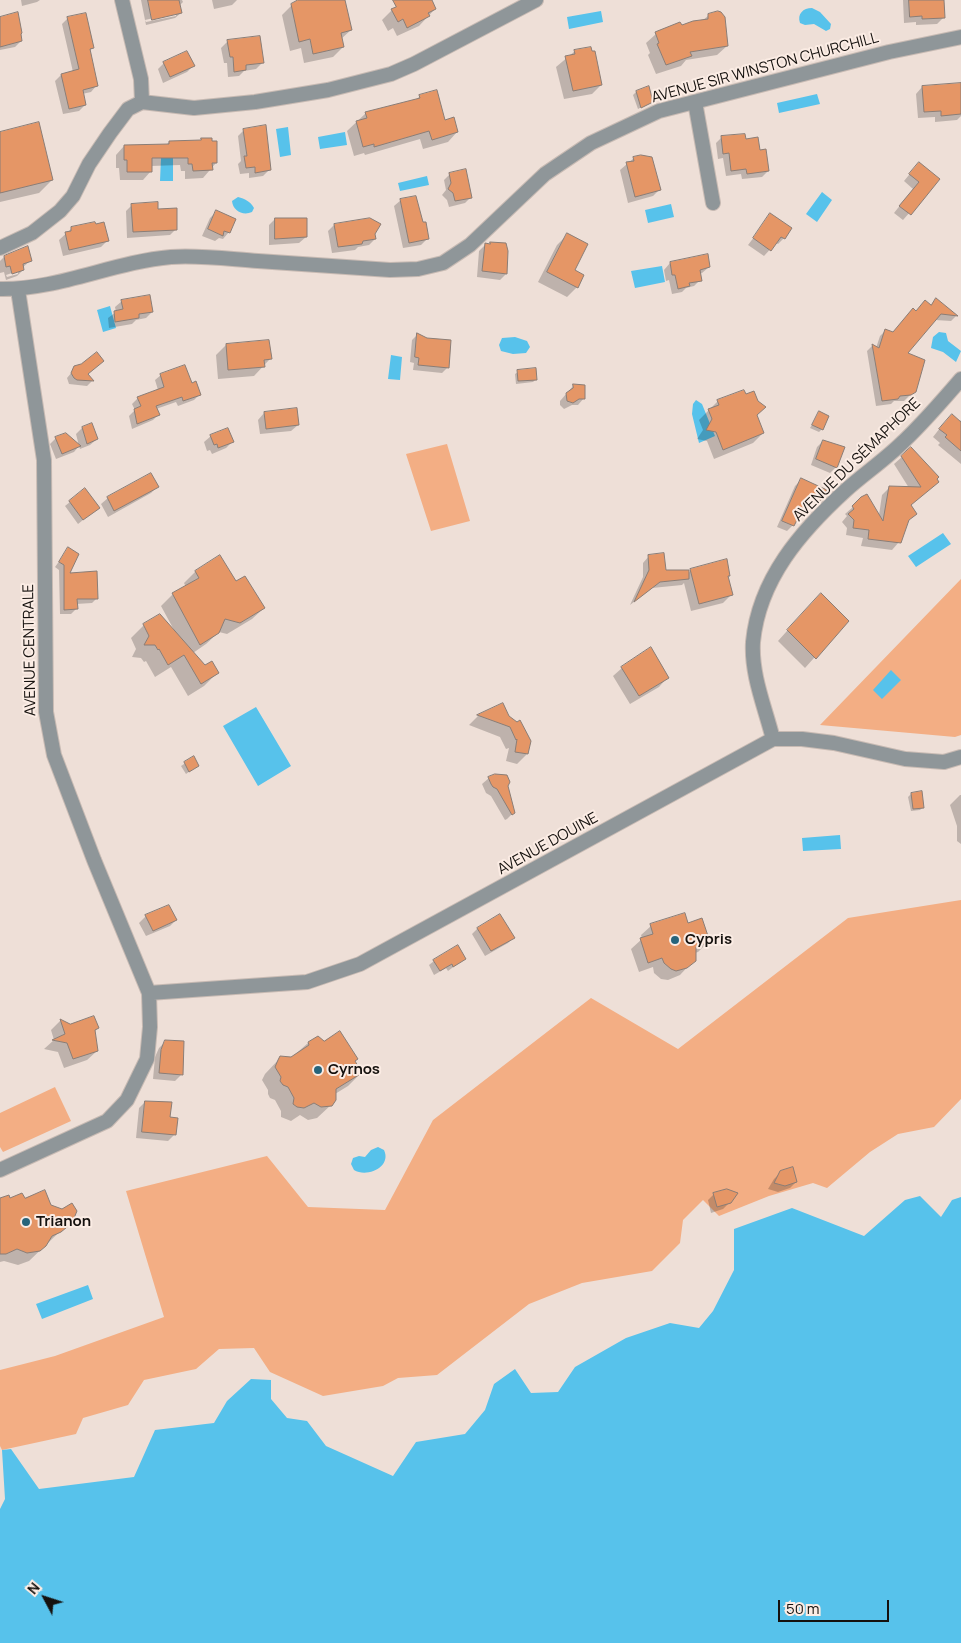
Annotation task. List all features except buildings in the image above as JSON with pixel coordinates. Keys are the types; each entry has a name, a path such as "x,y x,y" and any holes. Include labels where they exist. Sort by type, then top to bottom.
{"street":[{"path":"122,0 141,78 142,102"},
{"path":"0,248 32,232 60,211 73,196 89,164 128,109 142,102 194,108 255,102 328,90 364,81 391,74 414,64 536,0"},
{"name":"AVENUE SIR WINSTON CHURCHILL","path":"0,290 18,290 139,262 170,257 216,258 390,270 418,269 443,263 470,245 545,174 591,143 659,111 889,52 961,37"},
{"path":"695,102 713,203"},
{"name":"AVENUE CENTRALE","path":"18,290 44,460 46,712 54,755 94,860 149,993"},
{"name":"AVENUE DU SÉMAPHORE","path":"773,739 754,672 753,643 760,604 783,558 811,524 846,490 904,441 961,379"},
{"name":"AVENUE DOUINE","path":"149,993 307,982 360,964 773,739 802,739 834,743 905,759 944,762 961,757"},
{"path":"0,1170 107,1121 127,1100 147,1059 150,1027 149,993"}],"shaded area":[{"path":"447,444 470,521 431,531 406,454"},
{"path":"961,579 961,735 955,737 820,725"},
{"path":"961,900 961,1099 934,1127 898,1134 870,1152 827,1188 813,1183 769,1196 719,1216 703,1200 683,1220 680,1243 652,1271 582,1283 529,1304 437,1375 398,1378 383,1386 323,1396 270,1372 254,1348 219,1349 196,1369 144,1380 128,1405 83,1418 76,1434 2,1450 0,1446 0,1370 55,1356 164,1317 126,1191 267,1156 308,1207 385,1210 433,1120 591,998 678,1049 848,918"},
{"path":"55,1087 71,1121 3,1152 0,1147 0,1113"}],"water":[{"path":"812,8 820,12 831,24 830,29 826,31 814,24 805,25 800,23 799,17 802,12"},
{"path":"601,11 603,22 569,29 567,17"},
{"path":"817,94 820,104 779,113 777,103"},
{"path":"288,127 291,155 280,157 276,129"},
{"path":"345,132 347,145 320,149 318,137"},
{"path":"161,158 173,158 173,181 160,181"},
{"path":"427,176 429,185 400,191 398,183"},
{"path":"822,192 832,200 817,222 806,214"},
{"path":"238,197 251,204 254,208 252,212 242,213 234,208 232,201"},
{"path":"671,204 674,217 648,223 645,210"},
{"path":"662,266 665,282 635,288 631,271"},
{"path":"110,306 116,328 103,332 97,310"},
{"path":"939,332 946,333 948,341 961,351 956,362 943,352 931,348 933,337"},
{"path":"515,337 527,341 530,347 526,353 513,354 501,351 499,345 502,338"},
{"path":"391,355 402,357 400,380 388,379"},
{"path":"696,400 702,404 715,436 699,443 692,414 693,404"},
{"path":"943,533 951,544 916,567 908,556"},
{"path":"891,670 901,680 882,699 873,690"},
{"path":"256,707 291,766 258,786 223,726"},
{"path":"840,835 841,849 803,851 802,838"},
{"path":"378,1147 384,1150 386,1156 381,1166 365,1173 354,1170 351,1164 353,1158 365,1157 371,1150"},
{"path":"920,1196 941,1217 952,1200 961,1197 961,1643 0,1643 0,1509 5,1499 2,1450 11,1449 39,1489 134,1477 155,1430 214,1423 227,1401 251,1379 271,1380 271,1399 287,1418 307,1421 326,1446 393,1476 416,1442 465,1434 485,1410 494,1384 515,1369 531,1393 558,1392 575,1367 626,1338 670,1323 699,1328 713,1311 734,1270 734,1229 792,1208 864,1236 905,1200"},
{"path":"88,1285 93,1299 42,1319 36,1304"}],"place":[{"name":"Cypris","path":"675,940"},
{"name":"Cyrnos","path":"318,1070"},
{"name":"Trianon","path":"26,1222"}]}
